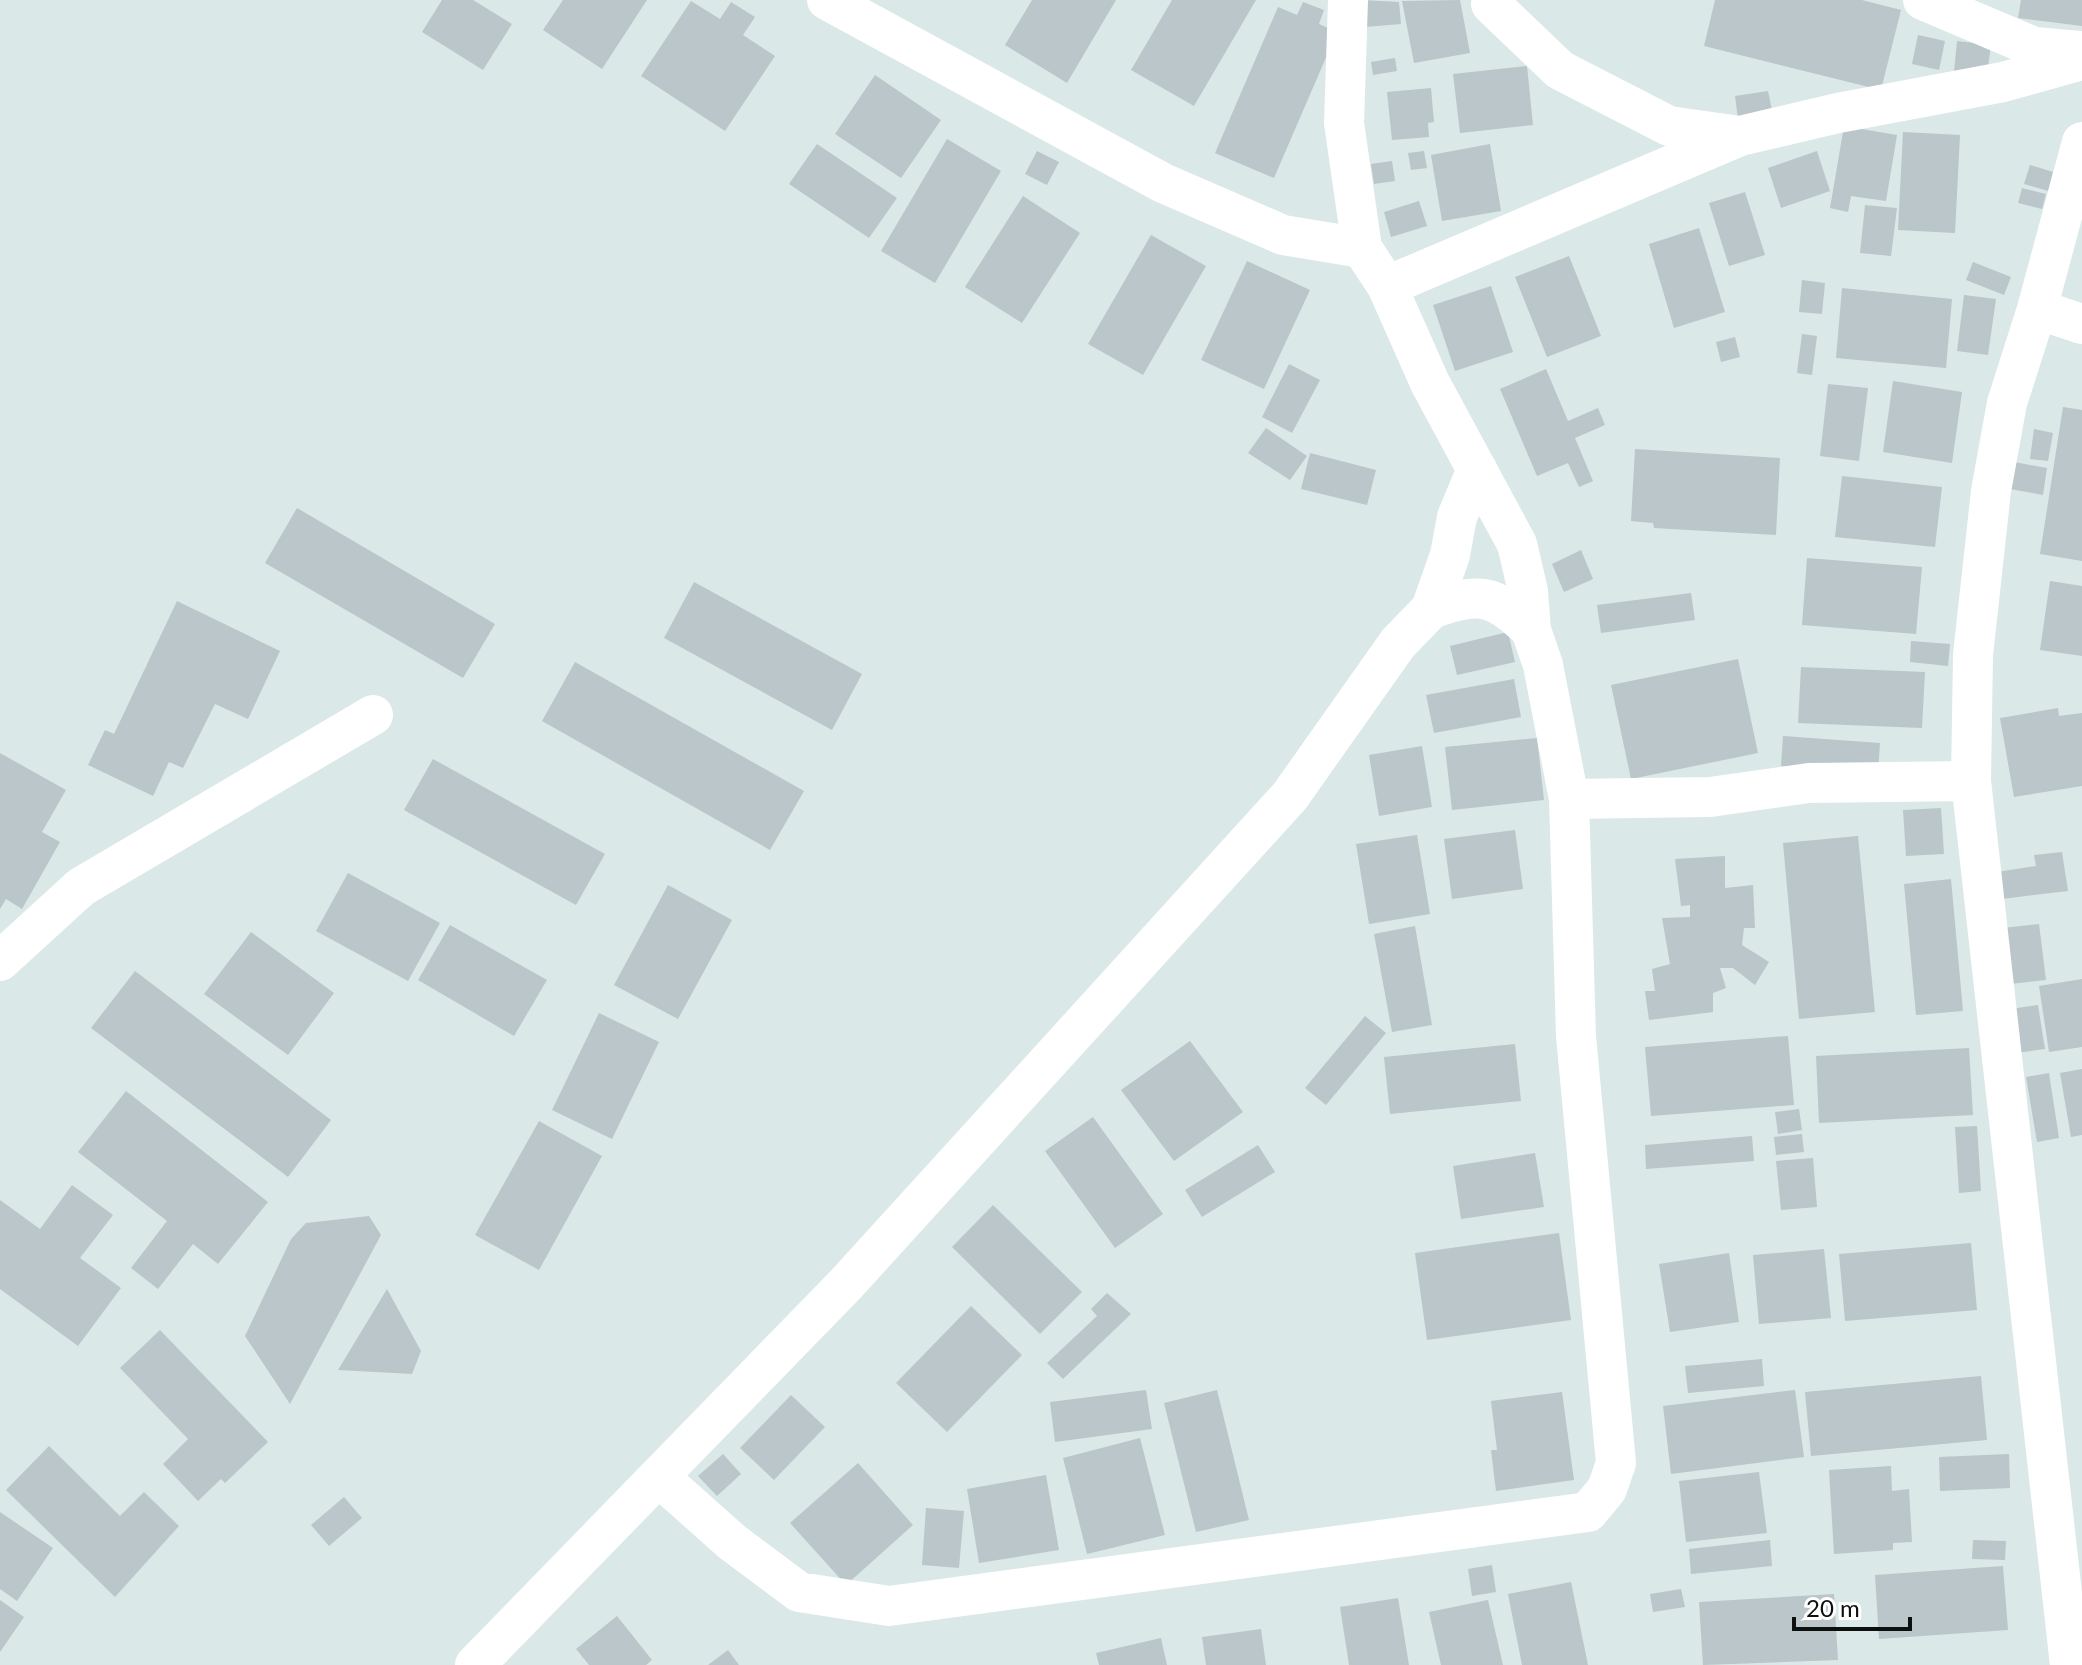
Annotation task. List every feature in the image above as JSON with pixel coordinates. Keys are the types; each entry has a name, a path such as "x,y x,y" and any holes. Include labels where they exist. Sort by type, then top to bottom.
{"street":[{"path":"827,0 1163,183 1283,235 1362,248"},
{"path":"659,1477 732,1542 799,1592 889,1606 1588,1512 1607,1489 1616,1463 1576,1036 1569,799 1543,665 1531,630 1528,591 1517,544 1430,383 1387,286 1362,248 1344,123 1348,0"},
{"path":"1923,0 2034,47 2082,51"},
{"path":"1491,4 1560,70 1669,126 1740,136"},
{"path":"1387,286 1740,136 1838,113 2003,82 2082,60"},
{"path":"2070,1665 1971,781 1973,655 1991,491 2007,403 2037,309 2082,142"},
{"path":"2037,309 2082,324"},
{"path":"475,1665 846,1284 1290,796 1398,643 1431,609 1450,555 1457,517 1477,469"},
{"path":"1431,609 1465,597 1487,597 1509,609 1531,630"},
{"path":"0,961 81,887 373,715"},
{"path":"1569,799 1710,797 1809,783 1971,781"}],"building":[{"path":"442,0 473,0 512,24 483,70 422,32"},
{"path":"563,0 647,0 602,69 543,30"},
{"path":"1032,0 1116,0 1067,83 1005,45"},
{"path":"1172,0 1256,0 1194,106 1131,70"},
{"path":"1362,0 1399,2 1401,24 1365,27"},
{"path":"1460,0 1470,53 1414,63 1402,1"},
{"path":"1715,0 1862,0 1901,10 1881,90 1704,46"},
{"path":"2021,0 2082,0 2082,26 2018,18"},
{"path":"691,1 720,19 731,2 755,17 743,35 775,56 725,131 641,76"},
{"path":"1303,2 1324,10 1319,24 1337,32 1274,178 1215,153 1278,7 1297,15"},
{"path":"1918,35 1945,41 1939,70 1912,64"},
{"path":"1957,41 1991,45 1987,75 1954,72"},
{"path":"1395,58 1397,71 1373,75 1371,62"},
{"path":"1527,66 1533,125 1460,133 1453,74"},
{"path":"875,75 941,120 901,178 835,134"},
{"path":"1431,88 1434,122 1428,123 1429,137 1392,140 1387,92"},
{"path":"1768,91 1774,120 1739,126 1735,96"},
{"path":"1844,126 1897,135 1886,201 1851,196 1848,212 1830,208"},
{"path":"1903,132 1960,135 1955,233 1898,230"},
{"path":"947,139 1001,171 935,283 881,251"},
{"path":"817,144 897,198 869,238 789,184"},
{"path":"1490,144 1501,211 1442,221 1431,155"},
{"path":"1037,151 1059,162 1047,185 1025,174"},
{"path":"1424,151 1427,168 1411,170 1408,153"},
{"path":"1817,151 1830,191 1781,208 1768,168"},
{"path":"1392,161 1395,181 1374,184 1371,164"},
{"path":"2030,165 2053,172 2048,191 2024,184"},
{"path":"2022,188 2046,194 2042,209 2018,203"},
{"path":"1745,192 1765,255 1729,266 1709,203"},
{"path":"1023,196 1080,233 1022,323 965,287"},
{"path":"1419,201 1427,226 1391,237 1384,212"},
{"path":"1865,205 1897,208 1891,256 1860,253"},
{"path":"1699,228 1725,312 1674,328 1649,244"},
{"path":"1151,235 1206,266 1143,375 1088,344"},
{"path":"1569,256 1601,336 1547,357 1515,277"},
{"path":"1247,261 1310,290 1264,389 1201,360"},
{"path":"1973,262 2011,277 2004,295 1966,280"},
{"path":"1802,280 1825,283 1822,314 1799,312"},
{"path":"1491,286 1513,352 1455,371 1433,305"},
{"path":"1842,288 1952,299 1946,368 1836,358"},
{"path":"1964,295 1996,299 1988,355 1957,351"},
{"path":"1802,334 1817,336 1812,375 1797,373"},
{"path":"1735,337 1740,357 1721,362 1716,342"},
{"path":"1289,364 1320,380 1292,433 1262,417"},
{"path":"1546,369 1568,421 1598,408 1605,425 1575,438 1593,481 1579,487 1568,463 1537,476 1500,389"},
{"path":"1893,381 1962,392 1952,463 1883,452"},
{"path":"1828,384 1868,388 1859,461 1820,456"},
{"path":"2063,407 2082,410 2082,561 2040,554"},
{"path":"1266,428 1307,456 1290,480 1248,453"},
{"path":"2034,429 2053,433 2048,461 2030,459"},
{"path":"1635,449 1780,458 1776,535 1654,528 1653,523 1631,521"},
{"path":"1310,453 1376,470 1367,505 1301,489"},
{"path":"2014,462 2047,468 2043,495 2010,489"},
{"path":"1842,476 1942,487 1935,547 1835,537"},
{"path":"297,508 495,624 463,678 265,563"},
{"path":"1581,550 1593,579 1564,592 1552,564"},
{"path":"1807,558 1922,567 1916,634 1802,625"},
{"path":"2050,581 2082,586 2082,656 2040,650"},
{"path":"694,582 862,674 832,730 664,638"},
{"path":"1691,593 1695,620 1601,633 1597,605"},
{"path":"177,601 280,651 248,719 215,704 183,768 169,762 153,796 88,765 105,730 114,734"},
{"path":"1508,632 1515,662 1457,675 1450,646"},
{"path":"1911,641 1950,644 1948,666 1910,662"},
{"path":"1738,659 1758,753 1631,779 1611,685"},
{"path":"575,662 804,791 770,850 542,721"},
{"path":"1801,667 1925,672 1922,728 1798,723"},
{"path":"1514,679 1521,717 1434,733 1426,695"},
{"path":"2058,708 2059,716 2082,713 2082,786 2014,797 2000,718"},
{"path":"1783,736 1880,743 1878,773 1781,766"},
{"path":"1537,738 1544,800 1452,810 1445,747"},
{"path":"1422,746 1432,807 1379,816 1369,755"},
{"path":"0,753 66,790 42,832 60,842 22,909 6,899 0,909"},
{"path":"433,759 605,854 576,905 404,810"},
{"path":"1941,808 1944,854 1906,856 1903,810"},
{"path":"1515,830 1523,889 1452,899 1444,839"},
{"path":"1417,835 1430,914 1369,924 1356,844"},
{"path":"1858,836 1875,1012 1799,1019 1783,843"},
{"path":"2062,852 2068,891 2002,899 1997,872 2036,866 2034,855"},
{"path":"1725,856 1725,888 1753,885 1755,928 1744,928 1742,945 1769,962 1755,985 1733,968 1720,968 1726,988 1713,993 1713,1012 1649,1020 1645,991 1655,991 1652,969 1670,964 1662,918 1690,917 1690,905 1681,906 1675,859"},
{"path":"348,873 440,923 408,981 316,931"},
{"path":"1951,879 1963,1011 1916,1015 1904,884"},
{"path":"668,885 732,920 678,1019 614,985"},
{"path":"2039,924 2046,980 2011,984 2003,928"},
{"path":"450,925 547,980 514,1036 418,980"},
{"path":"1415,926 1432,1025 1392,1032 1374,934"},
{"path":"251,932 334,993 288,1055 204,994"},
{"path":"135,971 331,1120 288,1177 91,1028"},
{"path":"2082,979 2082,1047 2049,1052 2039,986"},
{"path":"2038,1005 2045,1049 2017,1053 2010,1009"},
{"path":"599,1013 659,1042 612,1139 552,1110"},
{"path":"1365,1016 1386,1033 1326,1105 1305,1088"},
{"path":"1788,1036 1794,1105 1651,1116 1645,1047"},
{"path":"1190,1041 1243,1112 1174,1161 1121,1090"},
{"path":"1515,1044 1521,1101 1390,1114 1384,1057"},
{"path":"1969,1048 1973,1115 1819,1123 1816,1056"},
{"path":"2082,1069 2082,1135 2071,1137 2060,1073"},
{"path":"2049,1073 2059,1138 2037,1142 2026,1077"},
{"path":"126,1091 268,1202 218,1264 193,1244 158,1289 131,1268 167,1221 78,1152"},
{"path":"1799,1109 1802,1130 1778,1134 1775,1112"},
{"path":"1093,1117 1163,1214 1115,1248 1045,1151"},
{"path":"539,1121 602,1156 539,1270 475,1235"},
{"path":"1977,1126 1981,1191 1959,1193 1955,1127"},
{"path":"1802,1134 1804,1152 1776,1155 1774,1137"},
{"path":"1752,1136 1754,1161 1646,1169 1645,1145"},
{"path":"1258,1145 1275,1172 1202,1217 1185,1190"},
{"path":"1535,1153 1544,1207 1461,1219 1453,1166"},
{"path":"1813,1158 1817,1207 1781,1210 1776,1161"},
{"path":"72,1185 113,1215 80,1258 121,1288 78,1346 0,1289 0,1200 40,1229"},
{"path":"993,1205 1082,1292 1040,1334 952,1247"},
{"path":"369,1216 381,1235 290,1404 245,1336 291,1239 306,1223"},
{"path":"1559,1233 1571,1320 1427,1340 1415,1253"},
{"path":"1971,1243 1977,1310 1845,1321 1839,1254"},
{"path":"1824,1249 1831,1318 1759,1324 1753,1255"},
{"path":"1729,1253 1739,1322 1670,1332 1659,1264"},
{"path":"387,1289 421,1351 412,1374 338,1370"},
{"path":"1107,1293 1131,1314 1063,1379 1047,1363 1097,1316 1091,1309"},
{"path":"971,1306 1022,1355 947,1432 896,1383"},
{"path":"160,1330 268,1442 225,1483 221,1479 198,1501 163,1464 188,1439 120,1368"},
{"path":"1762,1359 1764,1386 1688,1393 1685,1366"},
{"path":"1981,1376 1987,1440 1811,1456 1805,1392"},
{"path":"1146,1390 1152,1429 1055,1442 1050,1402"},
{"path":"1217,1390 1249,1520 1196,1532 1164,1403"},
{"path":"1795,1390 1804,1457 1671,1474 1663,1406"},
{"path":"1562,1392 1574,1480 1496,1491 1491,1450 1497,1450 1491,1401"},
{"path":"791,1395 825,1427 774,1480 740,1448"},
{"path":"1140,1438 1165,1535 1087,1554 1063,1458"},
{"path":"49,1446 120,1516 144,1492 179,1526 115,1597 6,1490"},
{"path":"723,1454 741,1474 717,1496 698,1476"},
{"path":"2009,1454 2010,1488 1940,1491 1939,1457"},
{"path":"858,1463 913,1525 846,1585 790,1523"},
{"path":"1891,1466 1892,1491 1909,1489 1912,1542 1893,1543 1893,1550 1834,1554 1829,1470"},
{"path":"1759,1472 1767,1533 1686,1542 1679,1481"},
{"path":"1046,1475 1059,1550 979,1563 967,1489"},
{"path":"344,1497 362,1518 329,1546 311,1525"},
{"path":"926,1508 964,1511 959,1568 922,1565"},
{"path":"0,1512 53,1548 17,1601 0,1589"},
{"path":"1770,1540 1772,1566 1691,1574 1689,1549"},
{"path":"1973,1540 2006,1541 2005,1560 1972,1559"},
{"path":"1492,1565 1496,1592 1472,1596 1468,1569"},
{"path":"2003,1566 2008,1630 1879,1639 1875,1575"},
{"path":"1571,1582 1588,1665 1522,1665 1508,1594"},
{"path":"1681,1589 1685,1607 1653,1612 1650,1594"},
{"path":"1834,1594 1838,1660 1703,1665 1699,1602"},
{"path":"1398,1598 1409,1665 1349,1665 1340,1607"},
{"path":"0,1600 24,1617 0,1652"},
{"path":"1488,1600 1503,1665 1441,1665 1429,1612"},
{"path":"617,1616 652,1660 646,1665 589,1665 576,1649"},
{"path":"1261,1629 1266,1665 1206,1665 1202,1637"},
{"path":"1161,1638 1167,1665 1099,1665 1096,1653"},
{"path":"728,1650 739,1665 708,1665"}]}
